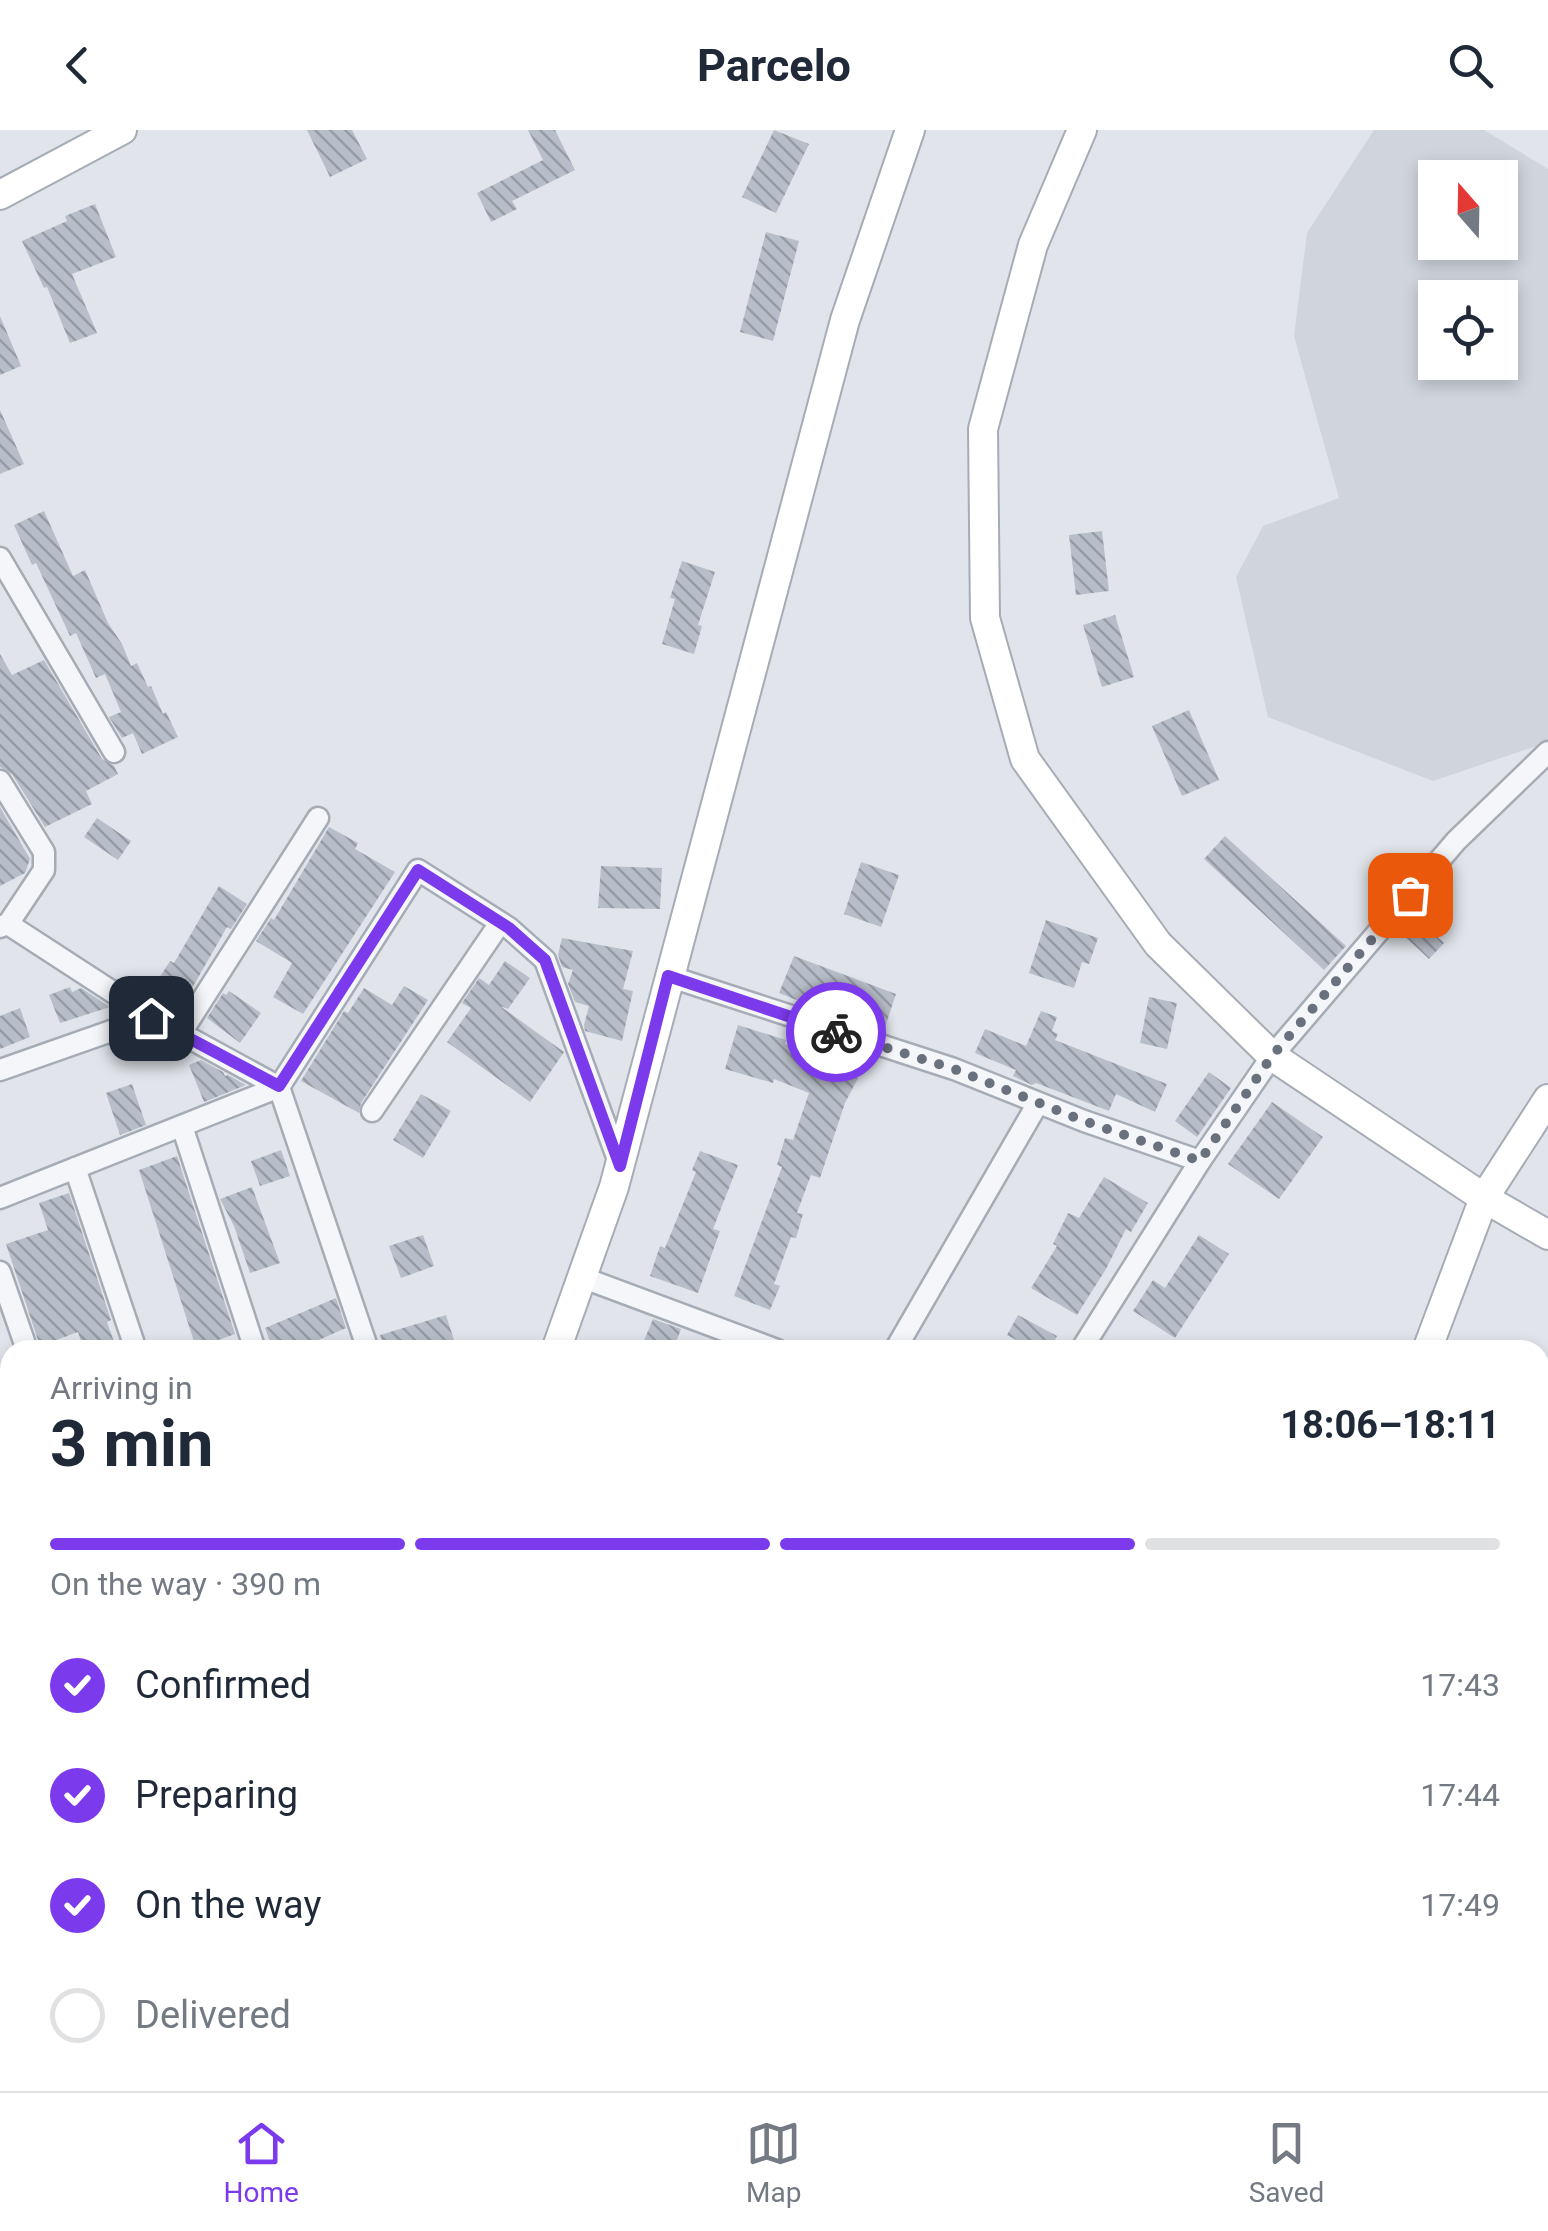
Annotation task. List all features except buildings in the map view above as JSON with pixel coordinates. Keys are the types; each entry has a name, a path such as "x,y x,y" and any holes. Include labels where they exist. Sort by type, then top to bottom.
{"street":[{"path":"0,195 122,130"},
{"path":"559,1340 620,1166 844,320 910,130"},
{"path":"1082,130 1033,245 983,429 985,618 1025,759 1158,944 1272,1056 1484,1198 1548,1235"},
{"path":"0,558 114,752"},
{"path":"1087,1340 1200,1161 1272,1056 1456,841 1548,752"},
{"path":"0,781 46,860 44,870 4,926 151,1018 279,1086 365,1340"},
{"path":"181,1034 318,818"},
{"path":"0,1198 279,1086 418,870 500,923 545,960 620,1166"},
{"path":"372,1111 500,923"},
{"path":"668,976 954,1069 1200,1161"},
{"path":"0,1070 151,1018"},
{"path":"1431,1340 1484,1198 1548,1100"},
{"path":"901,1340 1038,1103"},
{"path":"182,1126 252,1340"},
{"path":"76,1168 133,1340"},
{"path":"0,1272 24,1340"},
{"path":"581,1278 751,1340"}],"shaded area":[{"path":"1374,130 1484,130 1548,169 1548,742 1433,781 1268,717 1236,577 1263,526 1339,498 1294,336 1307,233"}],"way so far":[{"path":"836,1032 954,1069 1084,1121 1200,1161 1272,1056 1410,895"}],"route":[{"path":"151,1018 279,1086 418,870 509,928 545,960 620,1166 668,976 836,1032"}]}
